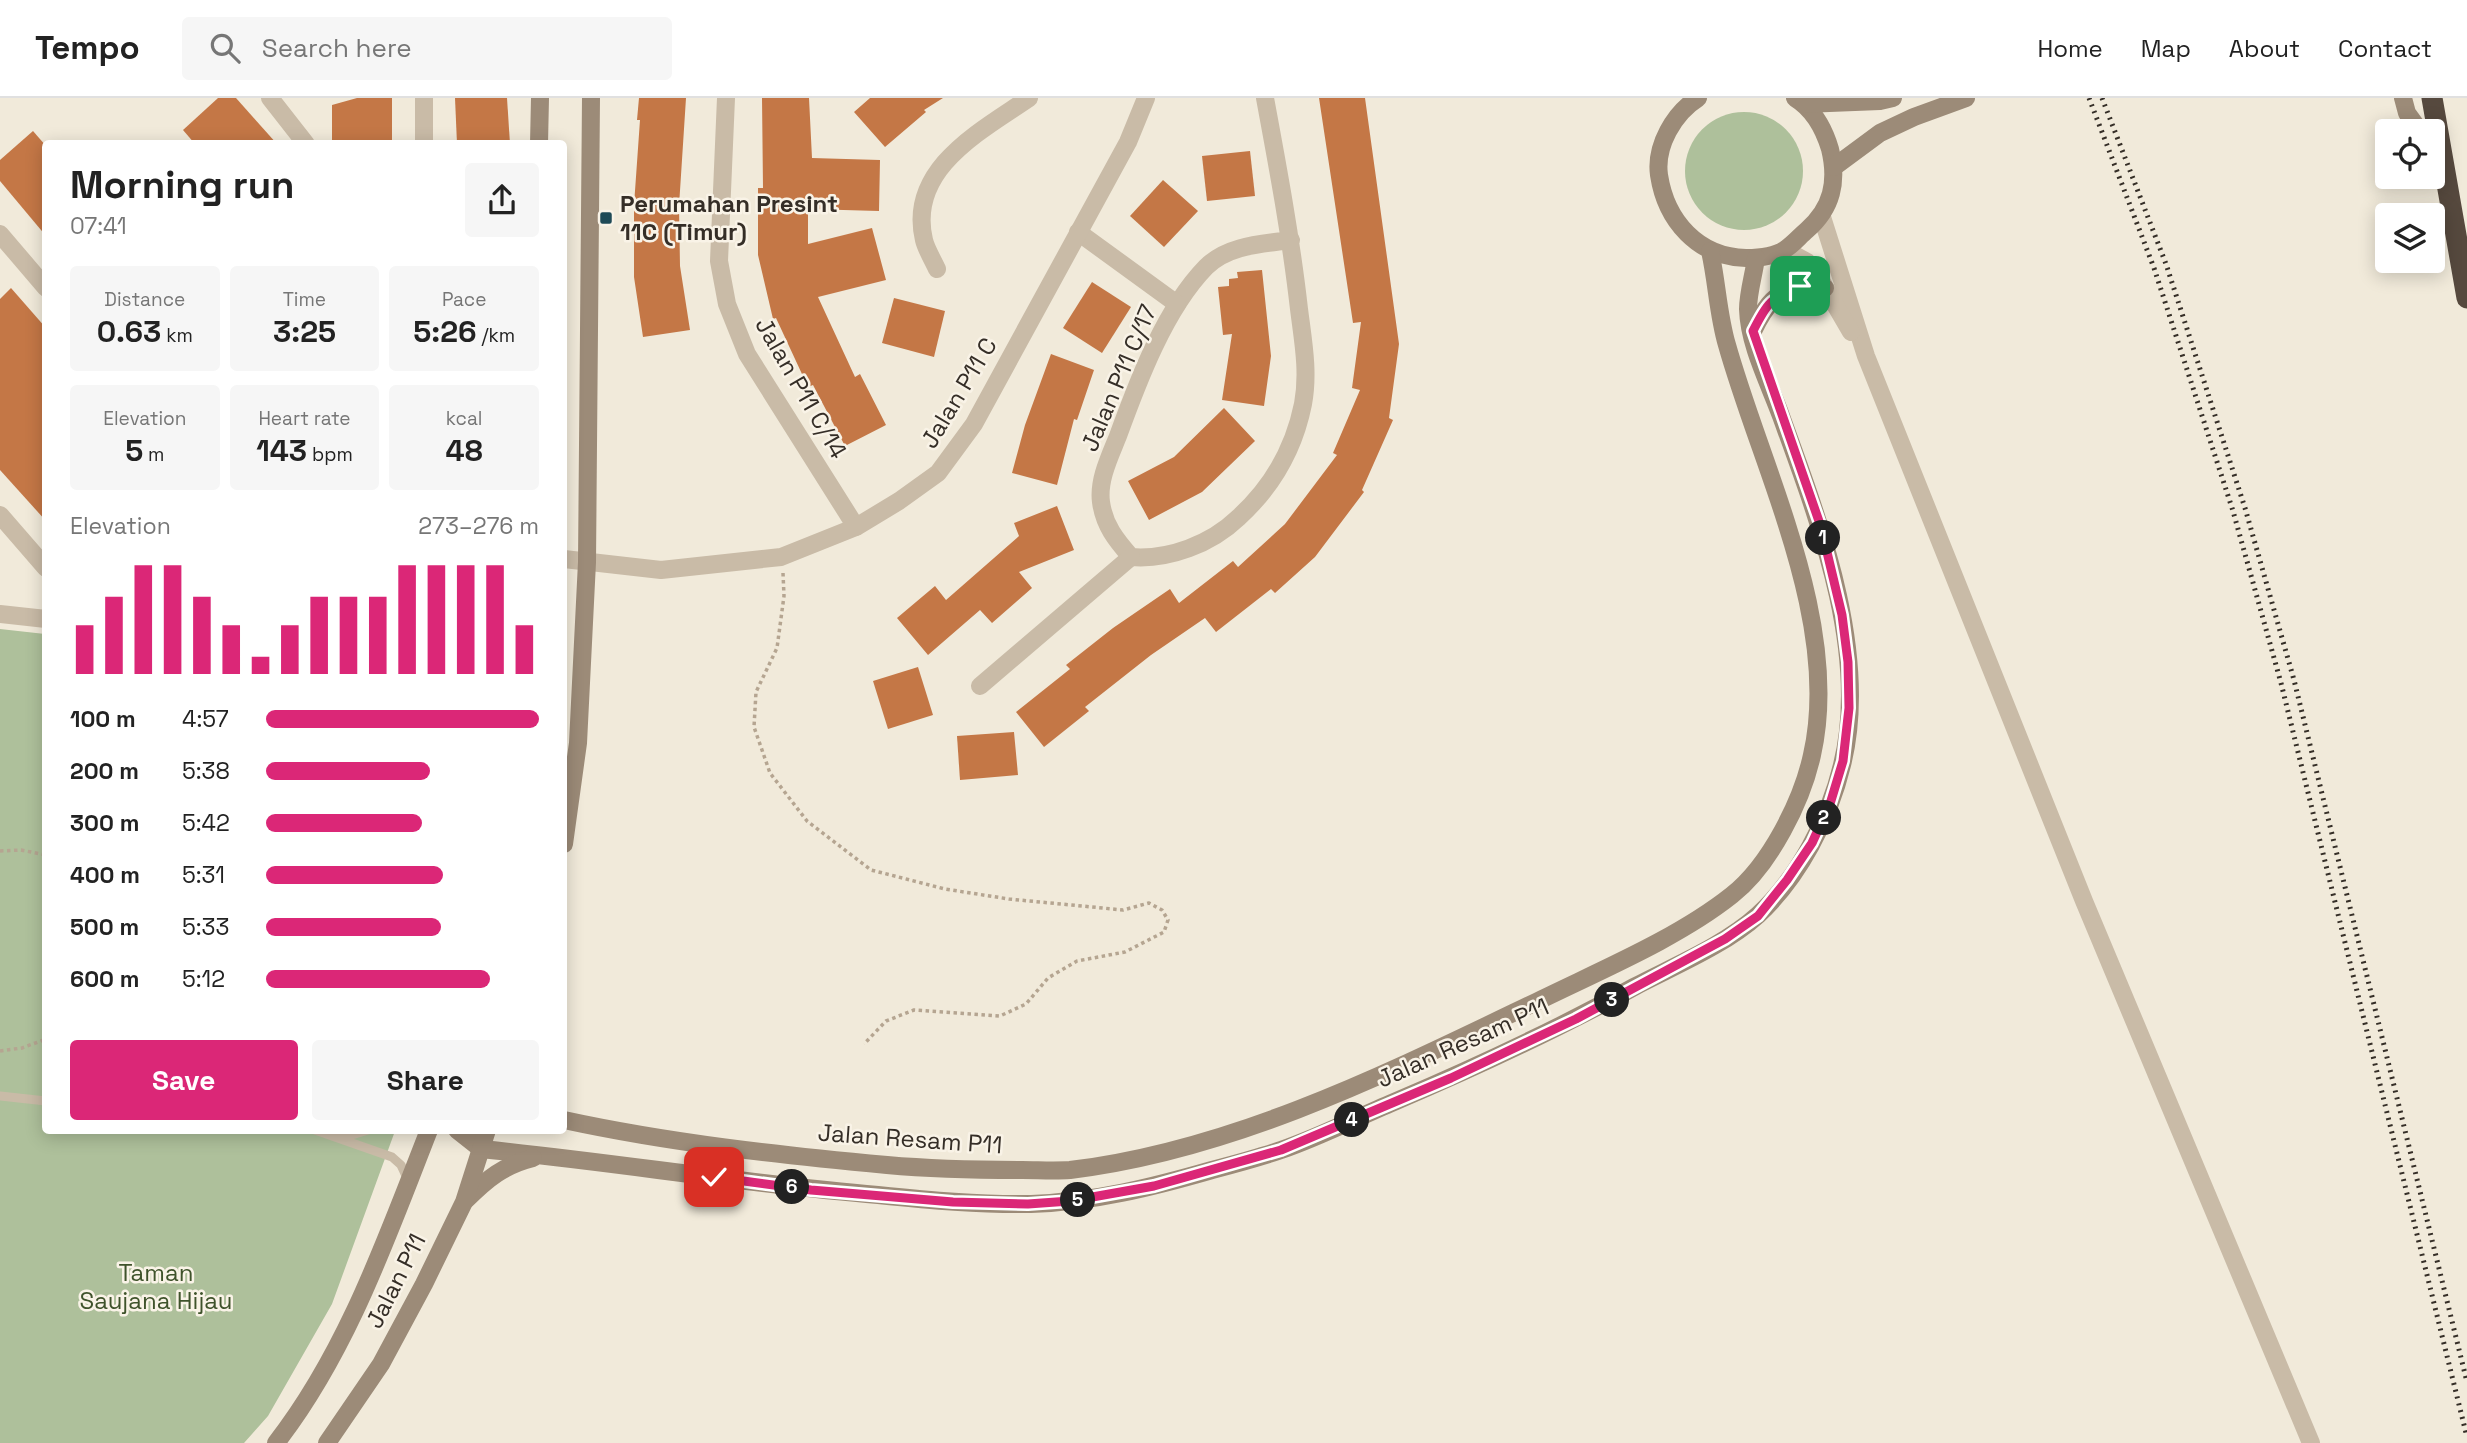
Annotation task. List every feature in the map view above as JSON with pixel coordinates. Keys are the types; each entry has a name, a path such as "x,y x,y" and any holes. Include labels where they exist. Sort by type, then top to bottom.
{"highway":[{"path":"2432,98 2434,119"},
{"path":"2444,189 2467,298"}],"main road":[{"path":"539,140 540,98"},
{"path":"567,822 578,743 587,562 591,98"},
{"path":"1698,98 1672,123 1662,145 1658,170 1662,195 1672,218 1689,237 1710,251 1733,258 1756,258 1785,250 1822,217 1831,193 1834,167 1825,132 1799,101"},
{"path":"1799,101 1880,101 1893,98"},
{"path":"2403,98 2411,119"},
{"path":"1834,167 1880,133 1964,99"},
{"name":"Jalan Resam P11","path":"567,1121 620,1132 815,1158 954,1170 1066,1170 1147,1156 1269,1121 1438,1049 1637,953 1706,913 1736,892 1762,862 1784,828 1801,790 1813,753 1818,708 1817,664 1811,620 1791,535 1726,342 1710,251"},
{"name":"Jalan Resam P11","path":"481,1149 811,1190 953,1202 1028,1204 1070,1201 1142,1189 1281,1150 1378,1109 1576,1019 1725,939 1758,916 1812,843 1830,804 1843,761 1849,708 1848,662 1842,615 1821,527 1753,331 1748,308 1756,258"},
{"path":"1753,331 1765,306 1779,295 1800,286 1825,288"},
{"name":"Jalan P11","path":"276,1443 316,1384 351,1319 427,1134"},
{"path":"462,1134 481,1149"},
{"name":"Jalan P11","path":"327,1443 381,1364 464,1202 486,1134"},
{"path":"464,1202 491,1175 521,1161 543,1156"}],"street":[{"path":"270,98 303,140"},
{"path":"424,98 424,140"},
{"name":"Jalan P11 C/14","path":"726,98 719,261 727,304 747,354 856,527"},
{"path":"937,269 924,240 923,212 928,187 943,164 962,143 1029,98"},
{"name":"Jalan P11 C","path":"567,559 661,570 781,557 856,527 938,473 974,424 1128,142 1146,98"},
{"path":"980,686 1131,557 1152,559 1163,556 1200,544 1227,529 1252,506 1275,477 1292,441 1303,406 1307,374 1291,240 1265,98"},
{"path":"1822,217 1866,356 2084,901 2311,1443"},
{"path":"1077,232 1177,304"},
{"path":"0,234 42,283"},
{"name":"Jalan P11 C/17","path":"1131,557 1106,523 1100,499 1104,474 1140,378 1177,304 1207,266 1225,254 1244,247 1291,240"},
{"path":"1785,250 1807,262 1866,356"},
{"path":"0,515 42,563"},
{"path":"0,614 42,619"}],"lane":[{"path":"0,1096 42,1101"},
{"path":"328,1134 392,1157 401,1165 409,1182"},
{"path":"342,1138 355,1134"}],"path":[{"path":"781,557 785,596 777,648 756,692 754,727 769,773 807,821 871,870 945,889 1009,898 1123,910 1149,903 1162,910 1167,920 1164,933 1125,952 1077,961 1048,978 1026,1004 1000,1016 914,1010 886,1021 864,1044"},
{"path":"0,851 21,850 42,854"},
{"path":"0,1051 22,1048 42,1040"}],"green space":[{"path":"1744,112 1767,116 1786,129 1799,148 1803,171 1799,194 1786,213 1767,226 1744,230 1721,226 1702,213 1689,194 1685,171 1689,148 1702,129 1721,116"},
{"name":"Taman Saujana Hijau","path":"0,629 42,634 42,1134 394,1134 332,1304 268,1416 244,1443 0,1443"}],"building":[{"path":"218,98 236,98 273,140 192,140 183,130"},
{"path":"357,98 392,98 392,140 332,140 332,105"},
{"path":"455,98 507,98 510,140 457,140"},
{"path":"639,98 686,98 679,206 680,266 690,330 643,337 634,277"},
{"path":"762,98 809,98 812,158 880,160 879,211 808,209 808,244 872,228 886,280 818,297 855,377 860,374 886,425 845,446 813,385 808,387 776,318 773,319 758,255 758,188 763,188"},
{"path":"870,98 943,98 924,110 926,112 885,147 854,112"},
{"path":"1319,98 1365,98 1399,344 1389,418 1393,420 1362,490 1364,492 1315,557 1275,593 1271,589 1216,632 1205,618 1151,655 1085,707 1089,711 1044,747 1016,712 1070,669 1066,665 1113,628 1170,589 1179,603 1233,561 1238,567 1285,524 1337,455 1333,453 1360,390 1352,388 1361,322 1353,323"},
{"path":"33,131 42,141 42,231 0,181 0,160"},
{"path":"1250,151 1255,196 1207,201 1202,156"},
{"path":"1163,180 1198,211 1164,247 1130,216"},
{"path":"1262,270 1271,356 1264,406 1222,400 1232,334 1223,335 1218,287 1229,286 1229,279 1238,278 1237,272"},
{"path":"1092,282 1131,307 1102,353 1063,328"},
{"path":"11,288 42,323 42,517 0,470 0,299"},
{"path":"894,298 945,311 934,357 882,343"},
{"path":"1051,354 1094,370 1077,420 1074,419 1057,485 1012,473 1025,425"},
{"path":"1224,408 1255,441 1202,492 1149,520 1128,481 1174,457"},
{"path":"1057,506 1074,550 1019,572 1032,588 992,623 980,610 928,655 897,618 935,586 946,600 1019,536 1014,523"},
{"path":"918,667 933,715 888,729 873,681"},
{"path":"1014,732 1018,775 960,780 957,736"}],"railway":[{"path":"2089,98 2154,268 2233,511 2281,683 2467,1437"},
{"path":"2102,98 2166,264 2245,508 2294,680 2467,1382"}],"place":[{"name":"Perumahan Presint 11C (Timur)","path":"606,218"}],"route":[{"path":"714,1177 811,1190 953,1202 1028,1204 1070,1201 1154,1186 1281,1150 1451,1078 1576,1019 1725,939 1758,916 1812,843 1830,804 1843,761 1849,708 1848,662 1842,615 1821,527 1753,331 1765,306 1779,295 1800,286"}]}
